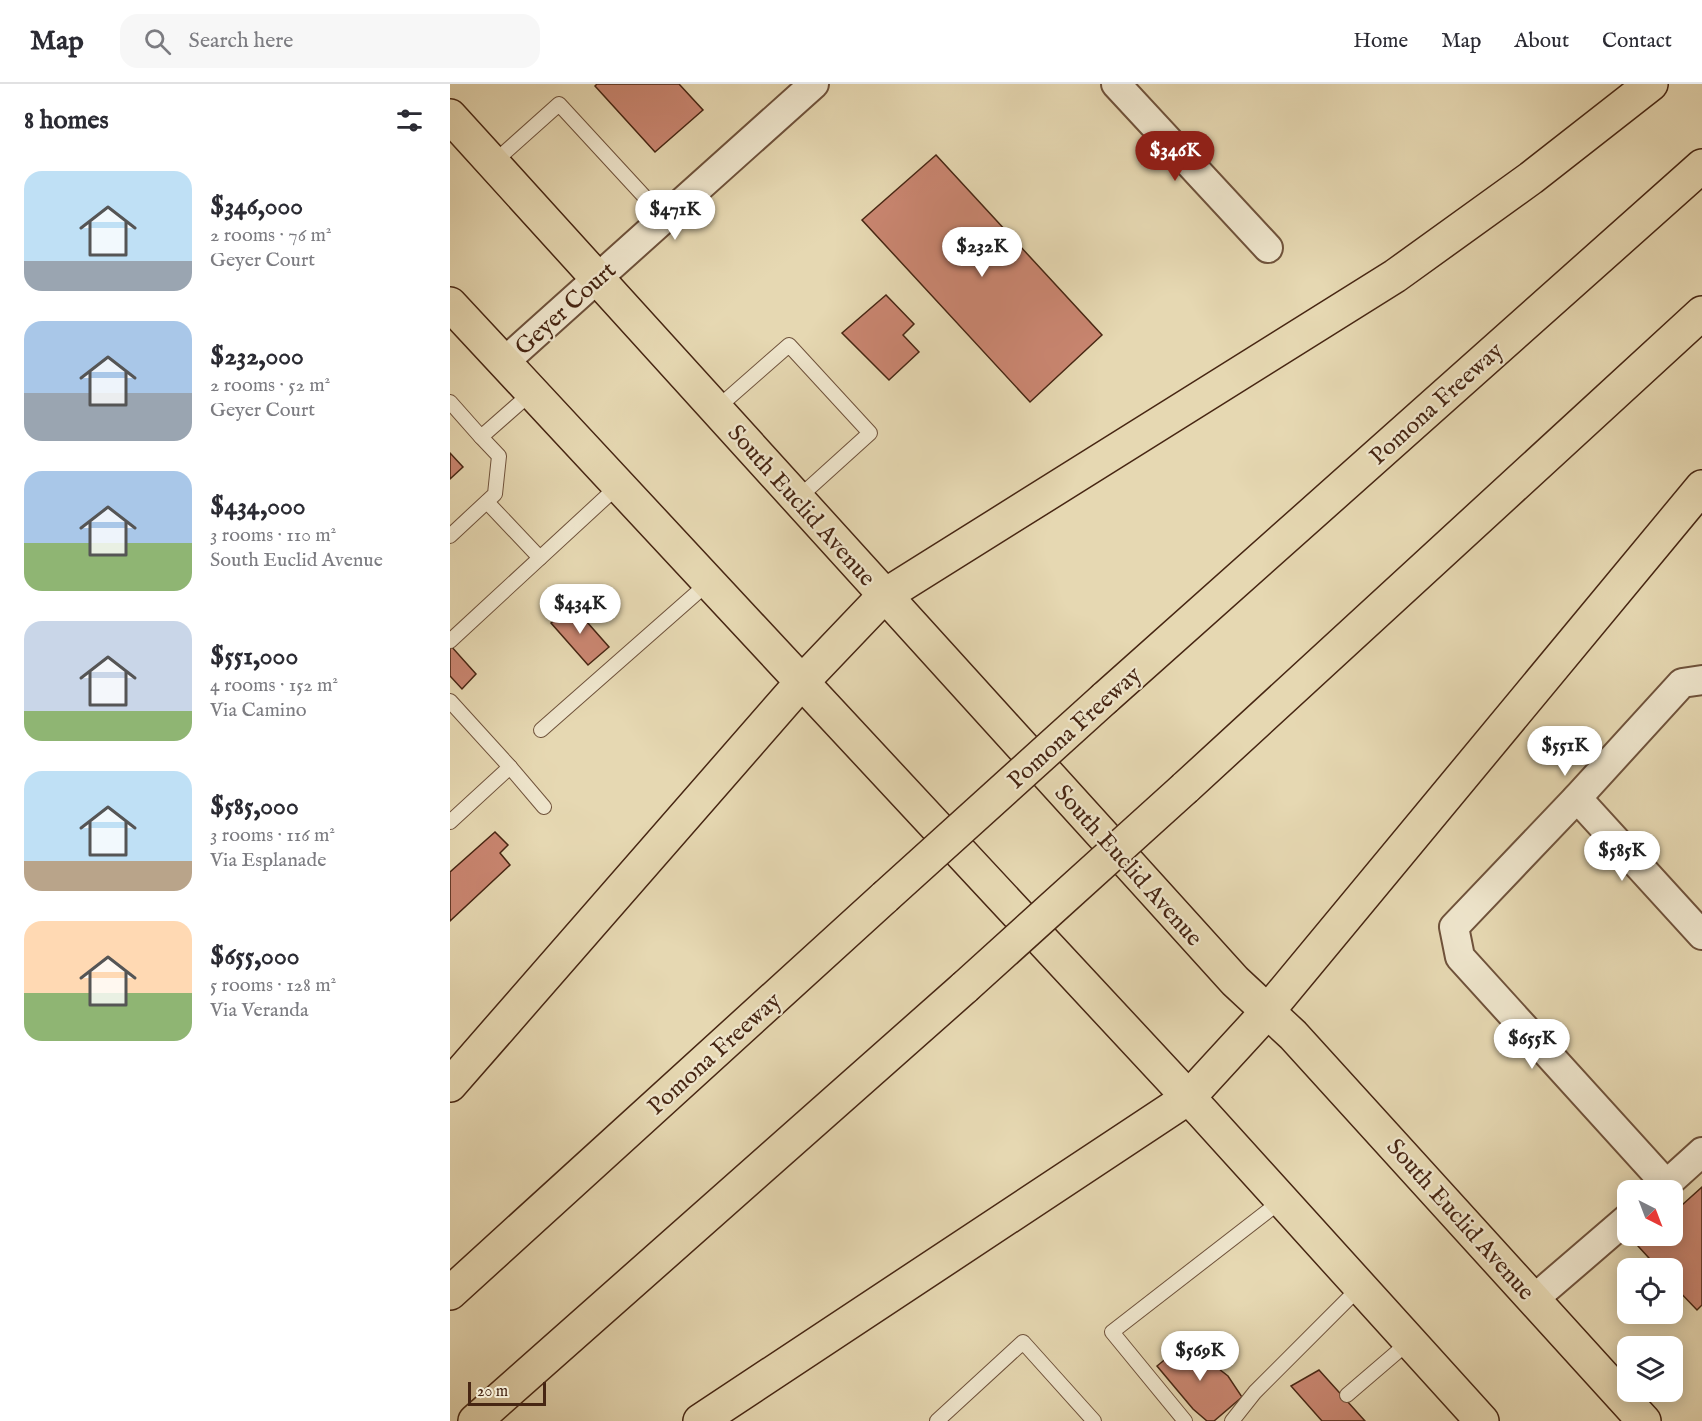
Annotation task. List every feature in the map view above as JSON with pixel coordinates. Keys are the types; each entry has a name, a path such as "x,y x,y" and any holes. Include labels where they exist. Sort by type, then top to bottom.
{"main road":[{"path":"450,1085 801,683 884,596 1395,276 1531,178 1652,84"},
{"name":"South Euclid Avenue","path":"450,116 1235,981 1293,1035 1644,1421"},
{"name":"Pomona Freeway","path":"450,1293 1105,698 1702,166"},
{"path":"450,304 1188,1098 1482,1421"},
{"path":"476,1421 965,987 1702,313"},
{"path":"700,1421 1188,1098 1267,1012 1702,487"}],"street":[{"name":"Geyer Court","path":"503,363 814,84"},
{"path":"1116,84 1268,248"},
{"path":"1656,1180 1460,957 1454,927 1682,683 1702,680"},
{"path":"1577,798 1702,935"},
{"path":"1672,1180 1702,1152"},
{"path":"1534,1299 1617,1227"}],"lane":[{"path":"493,163 559,105 664,219"},
{"path":"716,409 789,345 870,433 797,499"},
{"path":"482,437 531,393"},
{"path":"450,402 499,456 495,494 450,536"},
{"path":"450,641 618,486"},
{"path":"487,502 540,558"},
{"path":"542,730 708,583"},
{"path":"450,701 544,807"},
{"path":"450,822 510,767"},
{"path":"1185,1421 1112,1332 1282,1200"},
{"path":"1232,1421 1255,1392 1360,1287"},
{"path":"1347,1395 1410,1341"},
{"path":"937,1421 1023,1342 1094,1421"}],"building":[{"path":"597,84 679,84 703,110 655,152 595,86"},
{"path":"936,155 1102,335 1030,402 862,220"},
{"path":"886,295 914,324 903,335 919,352 889,380 842,333"},
{"path":"450,453 463,467 450,479"},
{"path":"572,605 609,647 588,665 551,623"},
{"path":"450,645 476,674 462,689 450,676"},
{"path":"495,832 508,845 500,853 510,865 450,921 450,872"},
{"path":"1702,1187 1702,1305 1697,1310 1683,1295 1683,1258 1649,1258 1638,1246 1683,1246 1683,1204"},
{"path":"1190,1339 1210,1362 1228,1376 1242,1397 1214,1421 1207,1421 1193,1409 1157,1366"},
{"path":"1319,1370 1365,1421 1322,1421 1291,1386"}]}
